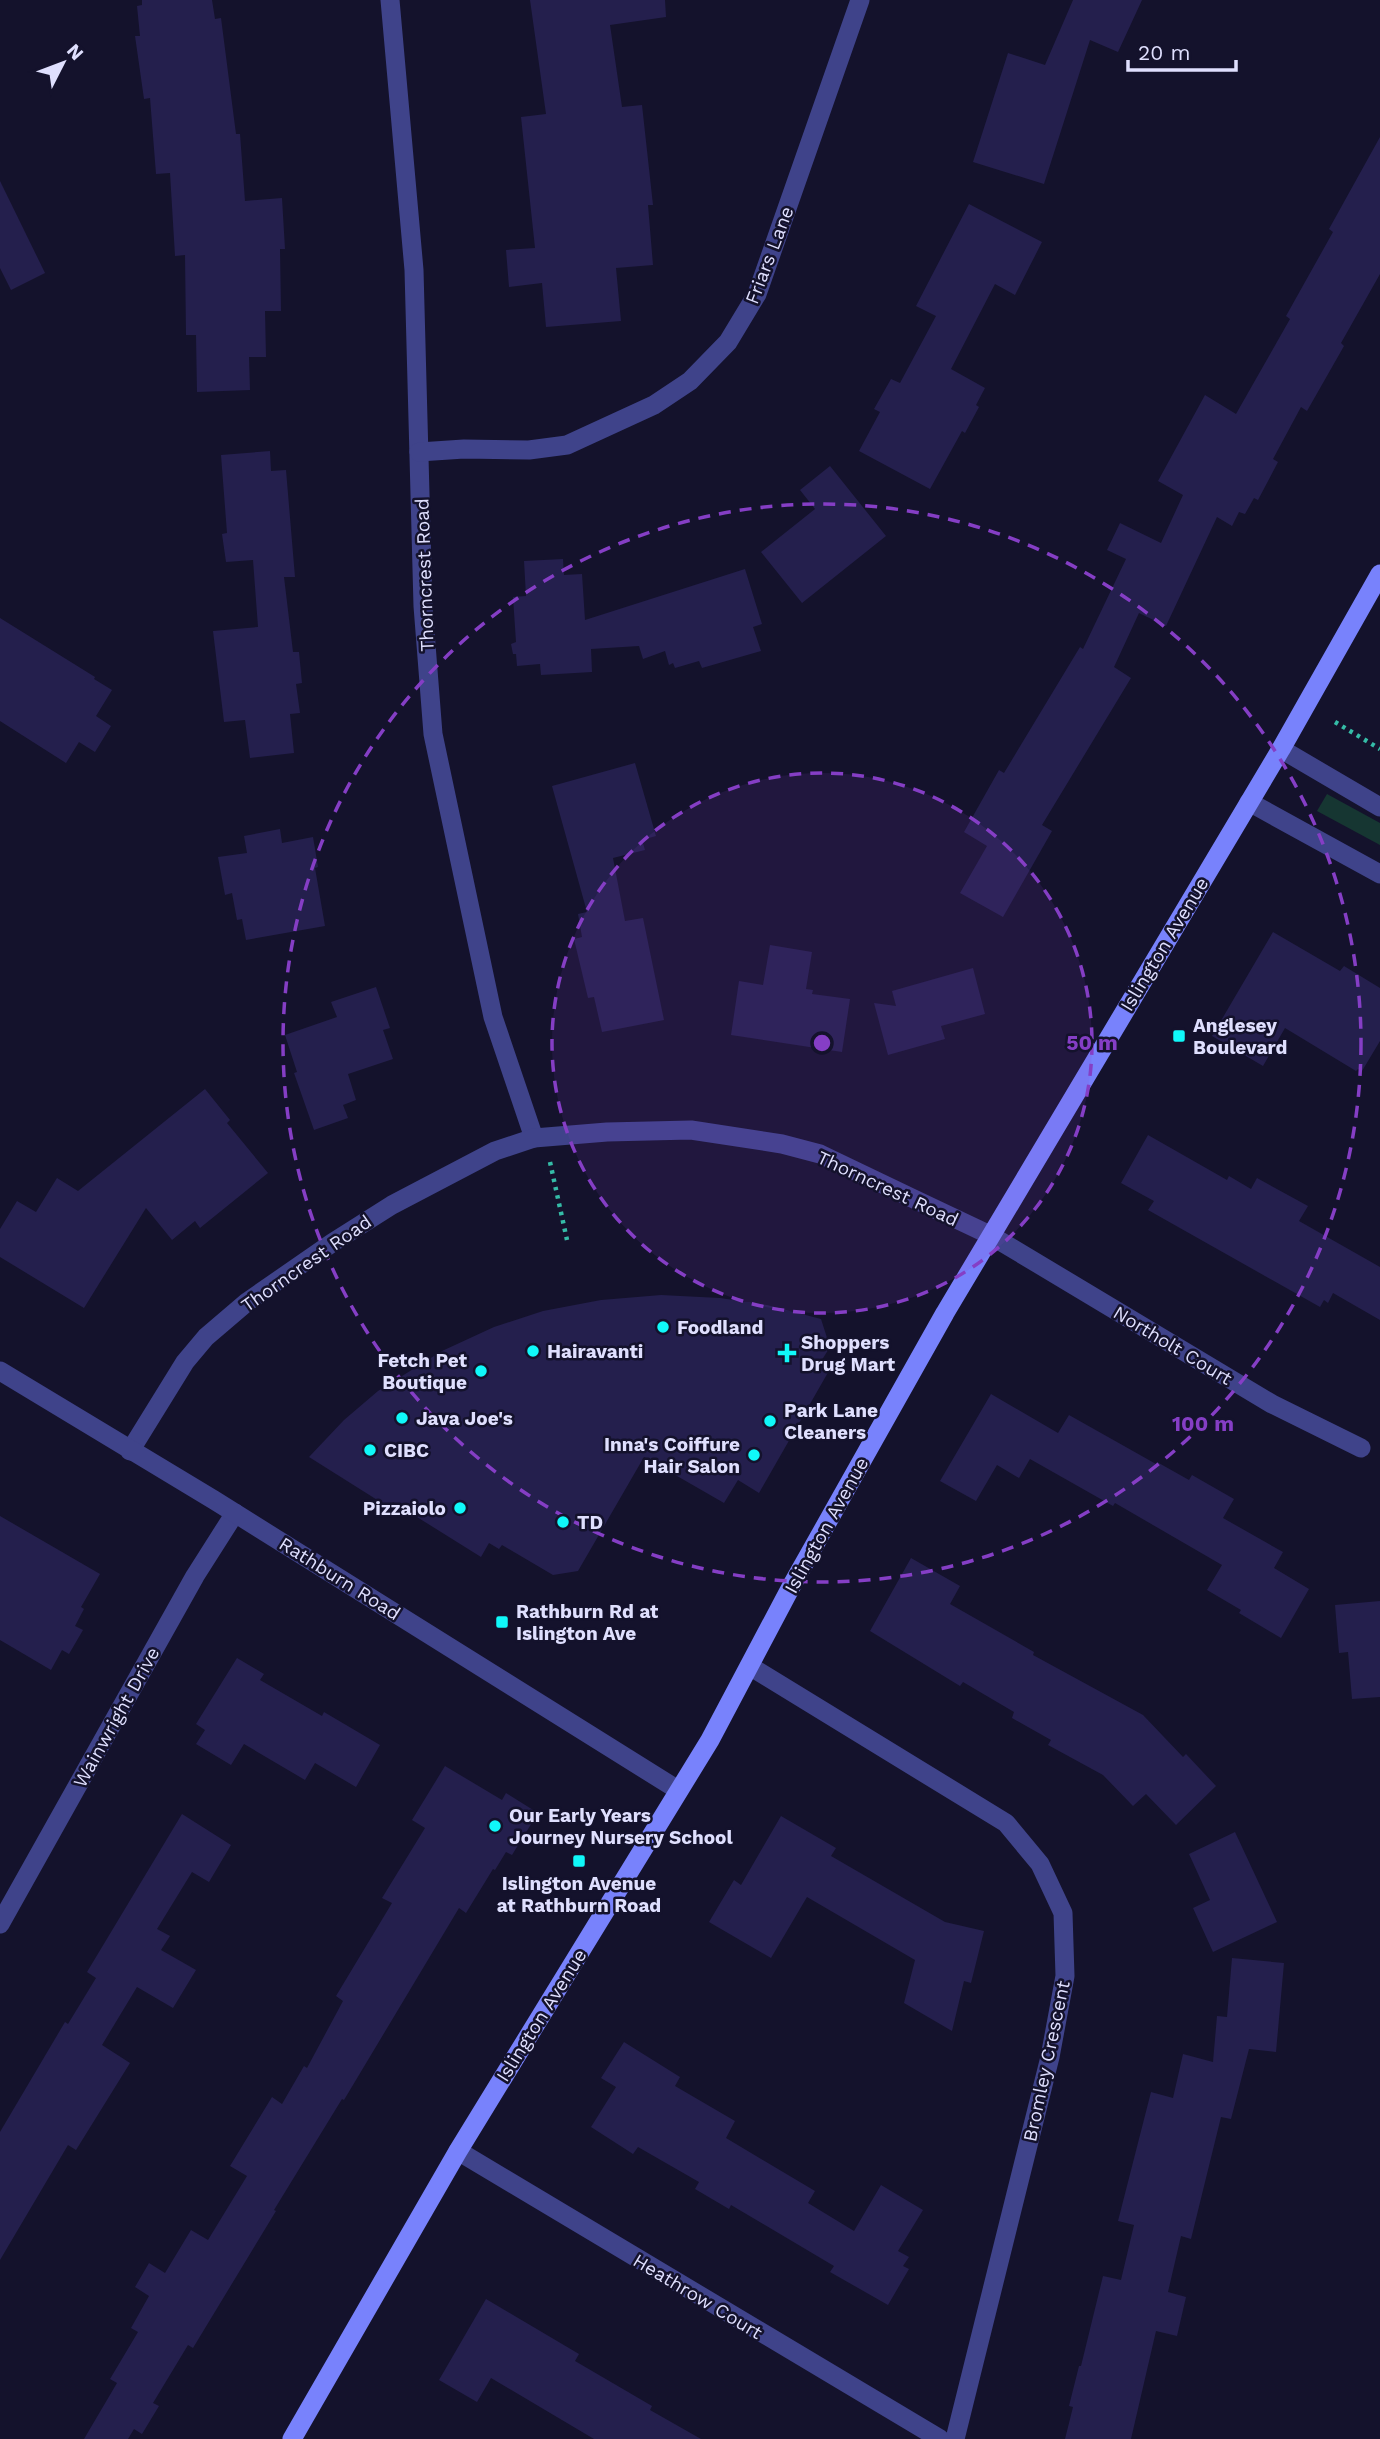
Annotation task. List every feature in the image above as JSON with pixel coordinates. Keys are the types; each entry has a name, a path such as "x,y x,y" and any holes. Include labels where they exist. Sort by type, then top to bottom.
{"main road":[{"name":"Islington Avenue","path":"292,2439 458,2151 710,1740 792,1586 990,1235 1281,749 1380,574"}],"street":[{"name":"Thorncrest Road","path":"390,0 414,270 423,606 433,734 493,1017 540,1138"},
{"name":"Friars Lane","path":"419,452 464,449 529,450 567,445 654,405 691,381 728,342 758,294 860,0"},
{"path":"1281,749 1380,807"},
{"path":"1249,802 1380,874"},
{"name":"Thorncrest Road","path":"130,1451 186,1362 206,1337 247,1302 392,1205 495,1151 540,1138 607,1132 691,1130 782,1144 820,1154 990,1235"},
{"name":"Northolt Court","path":"990,1235 1272,1404 1361,1448"},
{"name":"Rathburn Road","path":"0,1371 235,1513 678,1790"},
{"name":"Wainwright Drive","path":"0,1924 188,1588 235,1513"},
{"name":"Bromley Crescent","path":"751,1667 1006,1823 1040,1864 1063,1913 1065,1976 1050,2057 955,2439"},
{"name":"Heathrow Court","path":"458,2151 940,2439"}],"path":[{"path":"1335,722 1380,749"},
{"path":"540,1138 567,1240"}],"green space":[{"path":"1327,794 1380,823 1380,845 1317,811"}],"building":[{"path":"142,0 212,0 215,19 221,18 236,134 240,134 245,201 282,198 285,249 280,249 281,311 265,311 266,357 249,357 250,390 197,392 196,335 186,335 185,255 175,256 170,173 156,174 150,98 144,99 135,36 140,36 137,6 142,5"},
{"path":"530,0 665,0 666,17 610,25 622,107 642,105 653,205 648,205 653,265 616,268 621,321 546,327 542,283 509,287 506,250 535,248 521,117 546,114"},
{"path":"1073,0 1142,0 1118,52 1090,40 1044,184 973,162 1008,53 1045,65"},
{"path":"1380,137 1380,274 1307,411 1301,407 1273,459 1278,462 1258,500 1254,498 1245,514 1239,512 1232,526 1217,517 1166,626 1139,613 1114,667 1131,678 1042,825 1052,831 1003,917 960,893 987,846 964,832 999,770 1004,773 1080,647 1083,649 1126,559 1107,550 1120,523 1161,543 1183,495 1158,481 1205,395 1236,414 1290,319 1286,316 1333,232 1329,229"},
{"path":"0,181 45,273 11,290 0,268"},
{"path":"969,204 1042,242 1015,295 995,284 951,369 985,388 976,405 979,407 965,433 962,431 930,489 859,451 880,412 874,409 891,379 900,383 936,316 916,306"},
{"path":"270,451 271,471 286,470 295,577 284,577 293,652 299,652 302,683 296,684 300,713 290,714 294,753 250,758 245,720 224,722 213,631 258,627 253,560 226,562 222,534 227,533 221,455"},
{"path":"830,466 886,536 802,603 761,552 815,509 800,490"},
{"path":"563,559 564,575 582,574 585,620 745,569 762,624 753,627 761,651 702,668 699,661 675,668 673,663 669,665 665,651 643,659 639,646 591,649 592,672 541,675 540,664 517,666 516,654 513,654 511,644 516,642 513,597 526,596 524,561"},
{"path":"0,618 112,690 96,716 111,726 95,752 79,742 66,763 0,721"},
{"path":"635,763 656,836 642,840 645,850 613,858 625,921 643,918 664,1020 602,1032 594,997 588,998 574,939 582,937 578,914 587,912 552,786"},
{"path":"280,829 282,843 313,837 318,867 315,868 325,926 246,940 242,919 237,920 232,893 225,895 218,857 247,853 244,836"},
{"path":"1273,932 1340,971 1344,966 1380,988 1380,1041 1362,1071 1356,1071 1285,1028 1263,1066 1212,1036"},
{"path":"770,945 812,952 806,989 813,990 812,994 850,999 842,1052 731,1035 739,981 763,985"},
{"path":"973,968 985,1014 941,1026 945,1039 888,1055 874,1003 896,1006 892,991"},
{"path":"376,987 390,1028 383,1030 393,1059 348,1074 356,1100 343,1105 348,1118 314,1130 294,1073 297,1072 285,1035 337,1017 331,1002"},
{"path":"205,1089 230,1120 227,1123 268,1173 200,1228 195,1221 172,1240 146,1208 84,1308 0,1257 0,1229 17,1201 36,1212 57,1178 78,1191"},
{"path":"1148,1135 1227,1180 1229,1176 1251,1189 1257,1178 1308,1206 1299,1221 1380,1267 1380,1320 1333,1293 1328,1303 1324,1300 1320,1307 1148,1210 1154,1201 1121,1183"},
{"path":"661,1295 720,1298 767,1305 821,1319 830,1347 820,1363 830,1369 759,1493 738,1480 724,1503 644,1457 578,1571 553,1575 502,1545 499,1549 489,1543 481,1557 393,1502 390,1508 309,1457 344,1420 378,1391 442,1351 494,1327 543,1311 601,1300"},
{"path":"991,1394 1058,1433 1069,1415 1156,1464 1157,1462 1189,1480 1192,1475 1234,1499 1223,1518 1283,1552 1274,1568 1309,1589 1281,1638 1207,1590 1222,1565 1115,1503 1113,1506 1030,1459 1019,1478 997,1465 976,1501 940,1481"},
{"path":"0,1516 100,1574 81,1607 84,1609 75,1626 83,1630 69,1654 62,1650 51,1670 0,1640"},
{"path":"911,1558 960,1586 950,1604 1034,1652 1033,1655 1143,1715 1183,1757 1186,1754 1216,1786 1176,1825 1146,1794 1133,1806 1103,1775 1048,1745 1051,1740 1012,1718 1014,1712 963,1682 960,1686 870,1631"},
{"path":"1380,1601 1380,1697 1352,1699 1348,1652 1339,1653 1335,1605"},
{"path":"237,1658 264,1674 260,1680 322,1716 324,1712 380,1745 356,1787 315,1763 305,1780 244,1744 231,1765 196,1744 205,1730 196,1724"},
{"path":"445,1766 502,1800 506,1793 538,1813 512,1855 506,1852 495,1870 493,1869 466,1913 459,1908 193,2348 188,2345 153,2403 159,2406 142,2434 134,2429 128,2439 84,2439 117,2383 110,2379 138,2332 131,2328 149,2296 135,2287 149,2263 165,2273 191,2230 208,2240 247,2176 230,2166 272,2097 282,2104 304,2066 307,2068 343,2001 336,1996 392,1903 382,1898 425,1828 412,1820"},
{"path":"182,1814 231,1845 209,1882 192,1872 157,1929 170,1936 161,1950 196,1970 173,2008 137,1987 102,2045 130,2063 76,2150 68,2145 0,2260 0,2132 65,2022 68,2024 96,1978 87,1972"},
{"path":"781,1816 836,1848 831,1856 945,1922 984,1931 971,1983 964,1981 952,2031 904,2003 915,1960 807,1897 771,1958 709,1922 734,1880 741,1885"},
{"path":"1235,1832 1277,1922 1213,1952 1193,1908 1210,1900 1189,1854"},
{"path":"1232,1958 1284,1963 1276,2052 1249,2049 1231,2119 1221,2117 1191,2239 1181,2236 1168,2292 1186,2297 1177,2336 1156,2331 1131,2439 1065,2439 1073,2407 1069,2406 1103,2276 1121,2280 1134,2225 1118,2221 1151,2092 1173,2098 1183,2054 1213,2062 1217,2016 1227,2017"},
{"path":"624,2042 680,2077 675,2086 735,2121 726,2138 815,2191 808,2203 854,2231 881,2185 923,2210 898,2251 909,2257 903,2266 909,2269 888,2305 830,2272 834,2266 731,2205 729,2209 695,2189 699,2182 638,2147 633,2154 591,2127 616,2087 601,2078"},
{"path":"486,2299 579,2354 575,2361 652,2406 650,2410 701,2439 594,2439 491,2378 477,2402 439,2380"}],"place":[{"name":"Anglesey Boulevard","path":"1179,1036"},
{"name":"Foodland","path":"663,1327"},
{"name":"Hairavanti","path":"533,1351"},
{"name":"Shoppers Drug Mart","path":"787,1353"},
{"name":"Fetch Pet Boutique","path":"481,1371"},
{"name":"Java Joe's","path":"402,1418"},
{"name":"Park Lane Cleaners","path":"770,1421"},
{"name":"CIBC","path":"370,1450"},
{"name":"Inna's Coiffure Hair Salon","path":"754,1455"},
{"name":"Pizzaiolo","path":"460,1508"},
{"name":"TD","path":"563,1522"},
{"name":"Rathburn Rd at Islington Ave","path":"502,1622"},
{"name":"Our Early Years Journey Nursery School","path":"495,1826"},
{"name":"Islington Avenue at Rathburn Road","path":"579,1861"}]}
